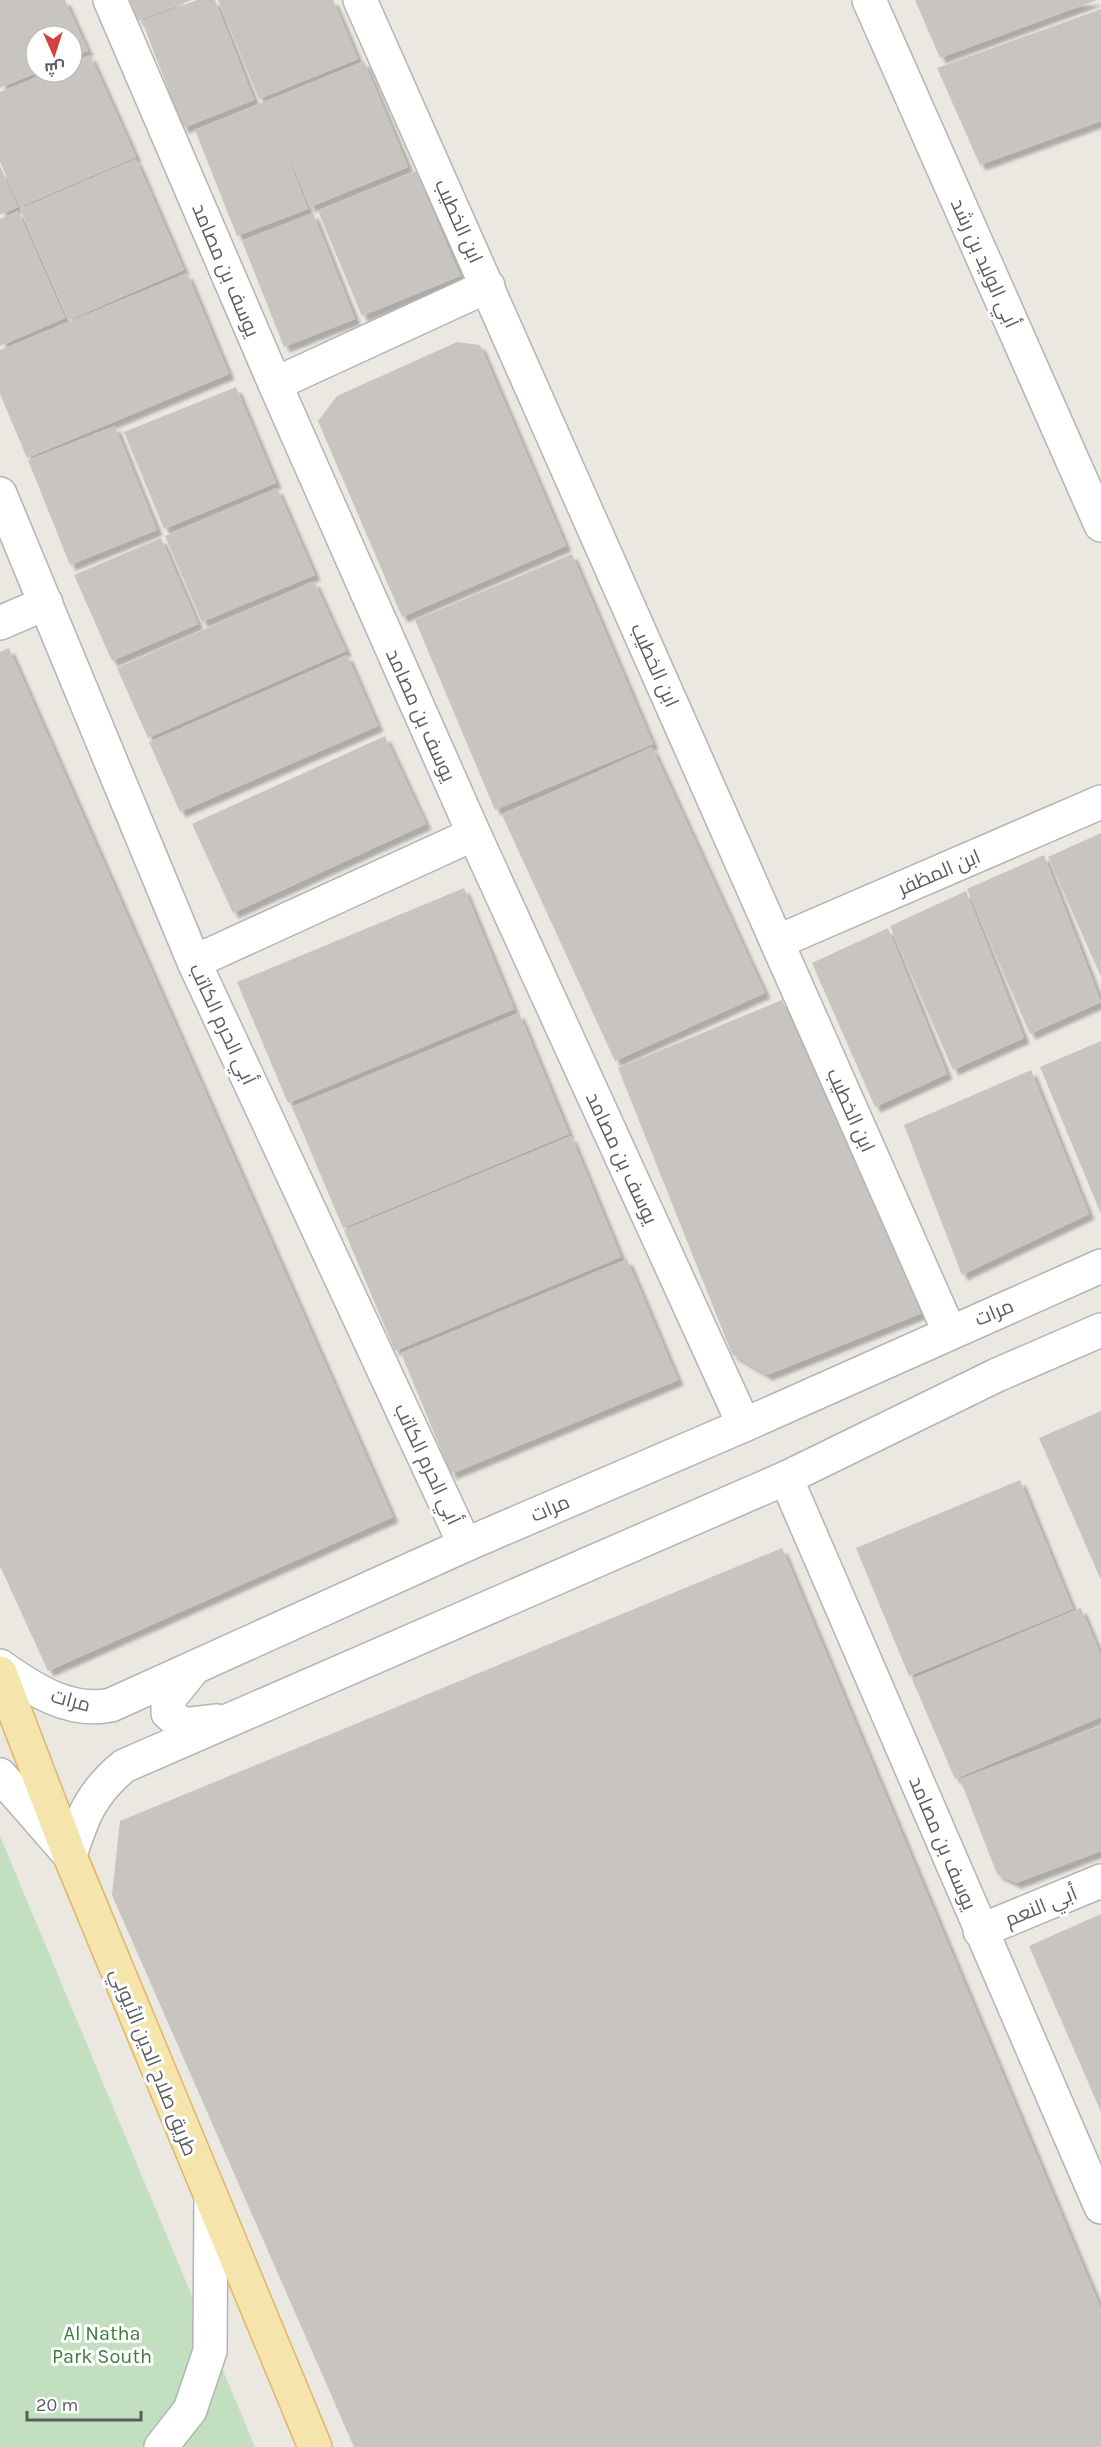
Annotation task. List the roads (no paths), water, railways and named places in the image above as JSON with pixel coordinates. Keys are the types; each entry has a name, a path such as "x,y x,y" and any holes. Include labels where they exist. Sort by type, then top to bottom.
{"main road":[{"name":"طريق صلاح الدين الأيوبي","path":"0,1673 70,1856 315,2447"}],"street":[{"name":"يوسف بن مصامد","path":"110,0 275,384 474,834 744,1425"},
{"name":"ابن الخطيب","path":"360,0 949,1331"},
{"name":"أبي الوليد بن رشد","path":"868,0 1101,525"},
{"path":"275,384 488,286"},
{"name":"أبي الحرم الكاتب","path":"0,494 194,962 465,1545"},
{"path":"0,623 46,603"},
{"name":"ابن المظفر","path":"777,942 1101,802"},
{"path":"194,962 474,834"},
{"name":"مرات","path":"0,1666 56,1699 93,1709 111,1705 465,1545 744,1425 949,1331 1101,1266"},
{"path":"70,1856 82,1818 94,1795 124,1766 786,1478 997,1375 1101,1330"},
{"name":"يوسف بن مصامد","path":"786,1478 1101,2207"},
{"path":"195,1666 168,1700 168,1713 183,1725 229,1720"},
{"path":"0,1775 70,1856"},
{"name":"أبي النعم","path":"981,1930 1101,1881"},
{"path":"161,2447 190,2410 210,2351 211,2199"}],"park label":[{"name":"Al Natha Park South","path":"102,2344"}]}
